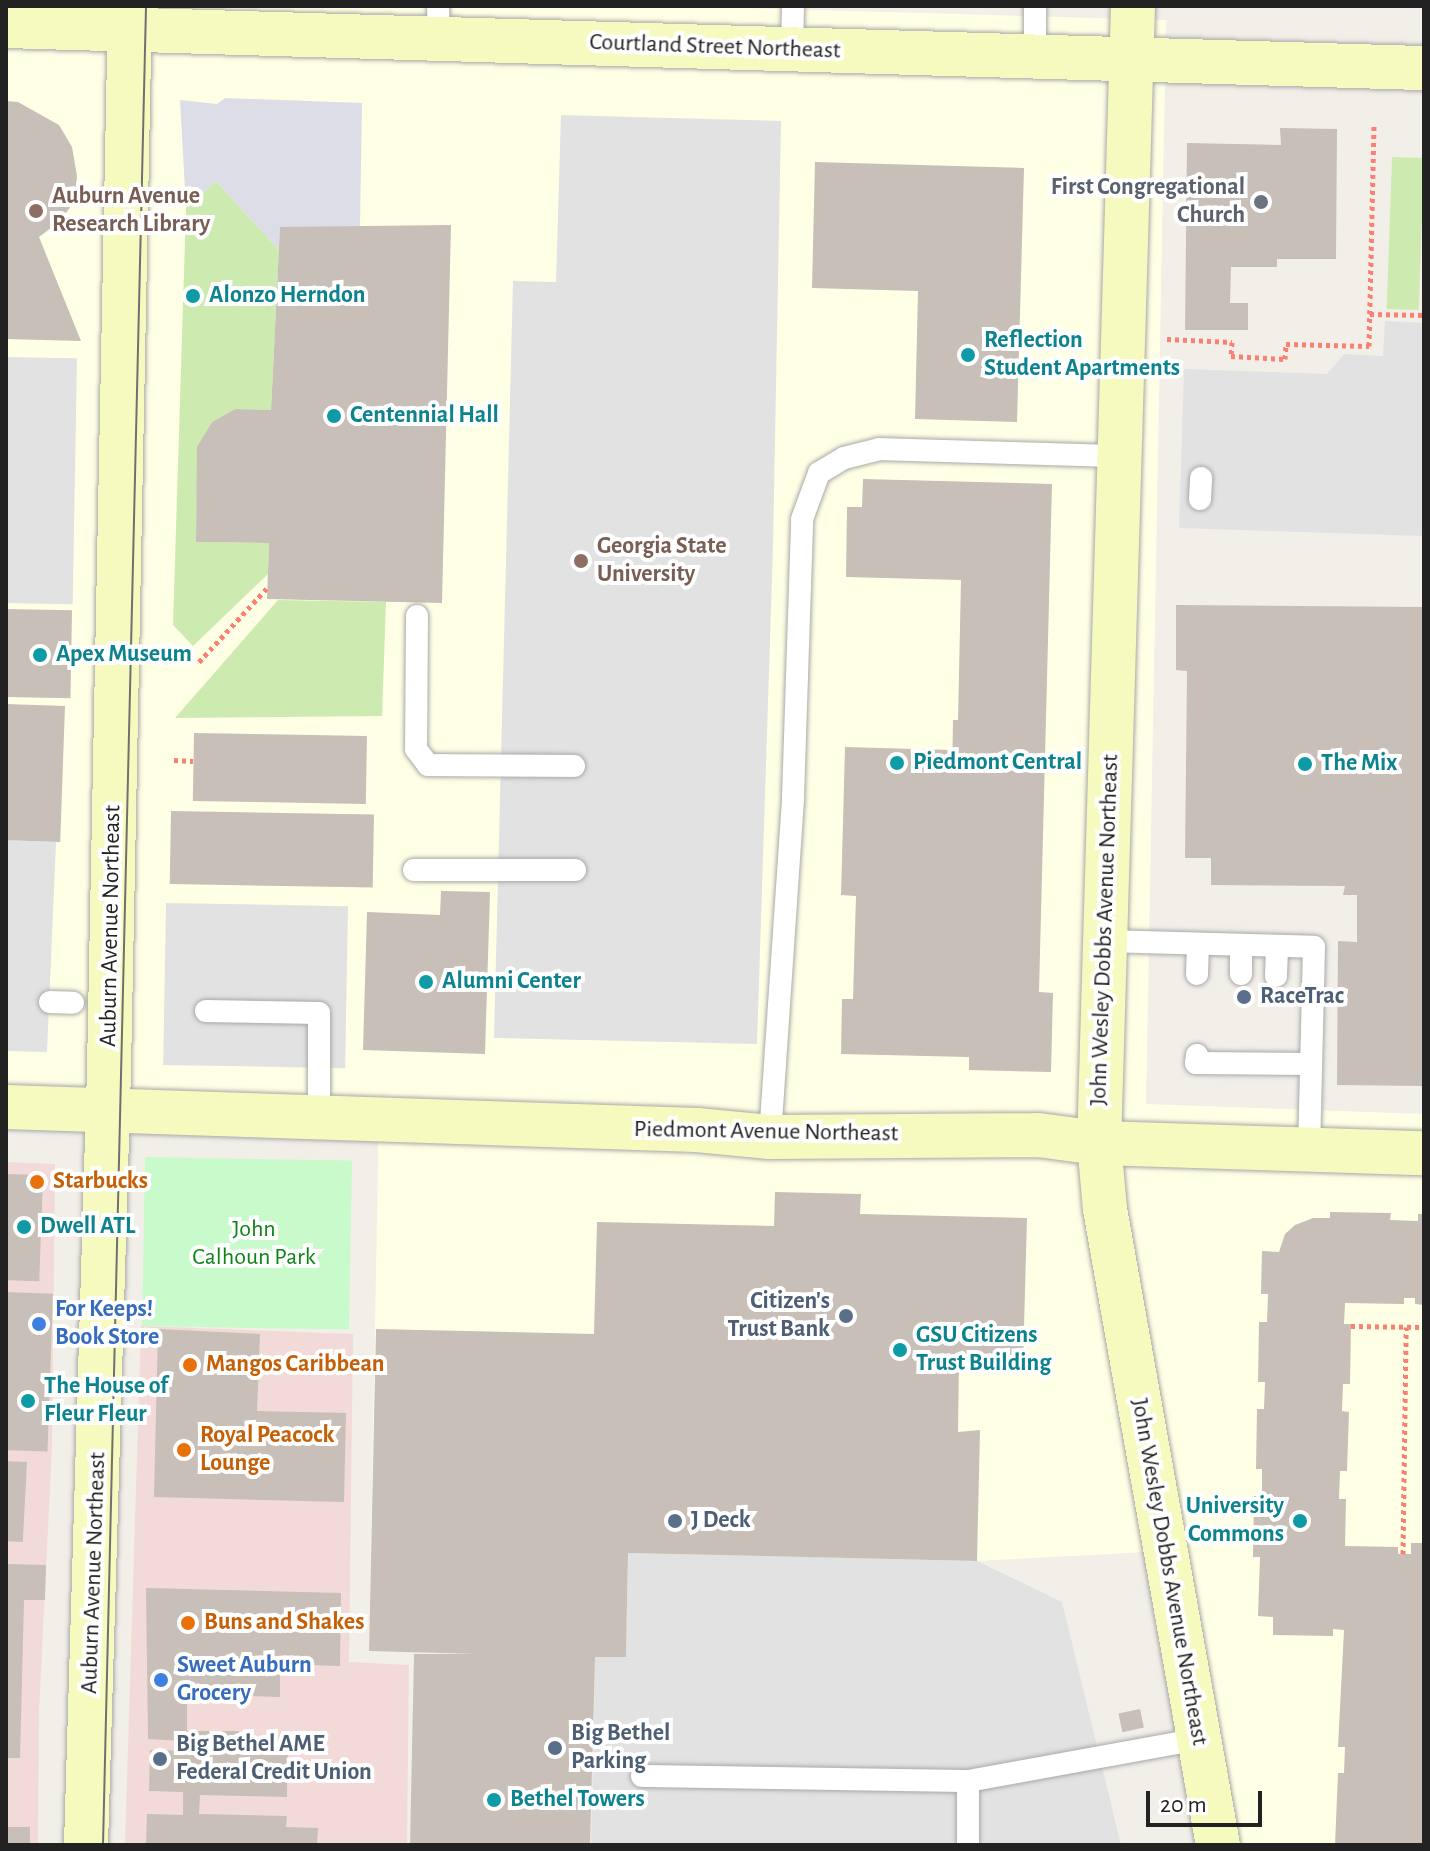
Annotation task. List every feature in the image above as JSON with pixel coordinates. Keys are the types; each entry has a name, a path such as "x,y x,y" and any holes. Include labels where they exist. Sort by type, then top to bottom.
{"street":[{"path":"270,6 313,35"},
{"name":"John Wesley Dobbs Avenue Northeast","path":"1133,6 1099,1143 1105,1209 1218,1845"},
{"name":"Courtland Street Northeast","path":"6,26 129,18 313,35 438,23 792,50 1424,68"},
{"name":"Auburn Avenue Northeast","path":"86,1845 107,1111 129,18"},
{"name":"Piedmont Avenue Northeast","path":"6,1107 697,1130 770,1137 1038,1135 1099,1143 1424,1153"}],"lane":[{"path":"792,50 793,6"},
{"path":"1035,6 1035,57"},
{"path":"770,1137 793,797 802,519 819,473 844,458 879,449 1120,456"},
{"path":"417,616 416,749 428,765 574,766"},
{"path":"414,870 575,870"},
{"path":"1105,941 1314,947 1309,1150"},
{"path":"1197,974 1198,944"},
{"path":"1241,945 1241,974"},
{"path":"1276,976 1277,946"},
{"path":"50,1002 73,1003"},
{"path":"206,1011 319,1013 319,1119"},
{"path":"1197,1055 1196,1063 1240,1059 1311,1064"},
{"path":"642,1776 968,1781 1199,1739"},
{"path":"968,1781 968,1845"}],"path":[{"path":"1167,339 1232,342 1231,356 1285,359 1286,344 1369,346 1374,123"},
{"path":"1370,314 1424,315"},
{"path":"199,662 268,587"},
{"path":"174,760 193,761"},
{"path":"1351,1326 1424,1327"},
{"path":"1403,1554 1406,1327"}],"shaded area":[{"name":"Georgia State University","path":"6,6 679,6 1166,20 1146,1104 1424,1114 1424,1845 1199,1845 1146,1552 977,1561 629,1553 626,1657 369,1651 379,1108 6,1103"},
{"path":"225,98 362,103 360,227 280,227 279,250 216,181 186,208 180,100 217,104"},
{"path":"561,115 781,121 773,547 757,1044 494,1038 513,281 556,282"},
{"path":"1385,321 1424,323 1424,536 1179,528 1184,369 1327,374 1344,354 1383,356"},
{"path":"6,357 77,358 73,604 6,603"},
{"path":"6,840 56,842 47,1052 6,1051"},
{"path":"166,903 348,906 345,1068 163,1065"},
{"path":"6,1162 55,1164 52,1448 39,1712 38,1845 6,1845"},
{"path":"141,1326 353,1334 349,1662 409,1665 407,1845 125,1845"},
{"path":"628,1553 977,1561 1062,1602 1121,1845 591,1845 595,1657 626,1657"}],"green space":[{"path":"1392,157 1424,158 1419,310 1387,309"},
{"path":"216,181 279,250 271,410 235,409 212,422 198,447 196,542 269,543 268,574 193,646 173,625 186,208"},
{"path":"278,600 386,602 382,716 175,718"},
{"name":"John Calhoun Park","path":"145,1157 352,1161 349,1330 142,1326"}],"building":[{"name":"Auburn Avenue Research Library","path":"6,101 18,102 59,125 72,147 77,176 75,201 59,222 39,237 81,341 6,339"},
{"name":"First Congregational Church","path":"1280,128 1337,129 1336,259 1277,259 1277,267 1231,267 1230,303 1248,303 1248,330 1185,330 1187,143 1281,145"},
{"name":"Reflection Student Apartments","path":"815,162 1024,168 1017,422 915,419 918,291 812,288"},
{"name":"Centennial Hall","path":"451,225 442,603 267,599 269,543 196,542 197,447 212,422 235,409 271,410 280,227"},
{"name":"Piedmont Central","path":"863,479 1052,484 1039,992 1053,993 1051,1072 969,1070 969,1057 841,1054 842,999 853,999 856,896 841,895 845,747 951,750 952,776 953,720 958,720 961,580 846,577 847,507 862,507"},
{"name":"The Mix","path":"1176,605 1424,607 1424,1086 1337,1085 1338,941 1357,942 1357,895 1343,895 1345,886 1211,885 1211,858 1185,858 1187,671 1176,670"},
{"path":"6,609 72,610 70,698 6,697"},
{"path":"6,704 65,706 60,842 6,840"},
{"path":"194,733 367,736 366,804 193,801"},
{"path":"171,811 374,815 373,888 170,884"},
{"name":"Alumni Center","path":"441,891 490,892 485,1054 363,1050 367,912 440,915"},
{"name":"Dwell ATL","path":"6,1174 43,1175 39,1281 6,1280"},
{"path":"775,1192 861,1194 860,1214 1027,1218 1023,1364 959,1362 958,1432 980,1430 977,1561 628,1553 626,1657 595,1657 590,1845 410,1845 414,1654 477,1654 369,1651 376,1329 594,1334 597,1222 774,1226"},
{"name":"University Commons","path":"1330,1212 1391,1213 1390,1220 1418,1221 1418,1214 1424,1214 1424,1305 1415,1304 1415,1298 1404,1298 1404,1304 1345,1303 1344,1324 1351,1324 1350,1384 1343,1384 1342,1411 1349,1412 1347,1471 1340,1471 1339,1499 1346,1499 1345,1546 1398,1547 1398,1554 1411,1554 1411,1543 1424,1543 1424,1845 1335,1845 1338,1773 1344,1773 1345,1747 1338,1747 1344,1630 1333,1629 1333,1636 1273,1635 1273,1617 1258,1616 1260,1557 1253,1557 1254,1496 1262,1497 1262,1469 1256,1469 1257,1409 1264,1409 1265,1382 1258,1382 1259,1322 1267,1322 1268,1294 1261,1294 1262,1251 1279,1252 1285,1234 1295,1225 1313,1218 1330,1218"},
{"name":"The House of Fleur Fleur","path":"6,1292 53,1294 47,1452 6,1450"},
{"path":"158,1329 260,1334 257,1411 346,1413 344,1502 154,1497"},
{"path":"6,1461 27,1462 23,1542 6,1541"},
{"path":"6,1564 46,1565 45,1600 24,1600 20,1758 6,1758"},
{"path":"146,1588 341,1593 340,1666 222,1662 280,1666 280,1697 187,1694 187,1731 239,1731 238,1744 148,1739"},
{"path":"1140,1709 1144,1728 1122,1732 1118,1714"},
{"path":"150,1750 288,1754 288,1770 309,1774 309,1782 287,1781 287,1797 200,1795 199,1814 287,1816 286,1827 318,1828 317,1845 146,1845 147,1814 183,1815 183,1792 149,1791"},
{"path":"6,1827 30,1827 30,1845 6,1845"}],"tram line":[{"path":"103,1845 146,6"}],"place":[{"name":"First Congregational Church","path":"1261,202"},
{"name":"Auburn Avenue Research Library","path":"36,211"},
{"name":"Alonzo Herndon","path":"193,296"},
{"name":"Reflection Student Apartments","path":"968,355"},
{"name":"Centennial Hall","path":"334,416"},
{"name":"Georgia State University","path":"581,561"},
{"name":"Apex Museum","path":"40,655"},
{"name":"Piedmont Central","path":"897,763"},
{"name":"The Mix","path":"1305,764"},
{"name":"Alumni Center","path":"426,982"},
{"name":"RaceTrac","path":"1244,997"},
{"name":"Starbucks","path":"37,1182"},
{"name":"Dwell ATL","path":"24,1227"},
{"name":"Citizen's Trust Bank","path":"846,1316"},
{"name":"For Keeps! Book Store","path":"39,1324"},
{"name":"GSU Citizens Trust Building","path":"900,1350"},
{"name":"Mangos Caribbean","path":"190,1365"},
{"name":"The House of Fleur Fleur","path":"28,1401"},
{"name":"Royal Peacock Lounge","path":"184,1450"},
{"name":"J Deck","path":"675,1521"},
{"name":"University Commons","path":"1300,1521"},
{"name":"Buns and Shakes","path":"188,1623"},
{"name":"Sweet Auburn Grocery","path":"161,1680"},
{"name":"Big Bethel Parking","path":"555,1748"},
{"name":"Big Bethel AME Federal Credit Union","path":"160,1759"},
{"name":"Bethel Towers","path":"494,1800"}]}
